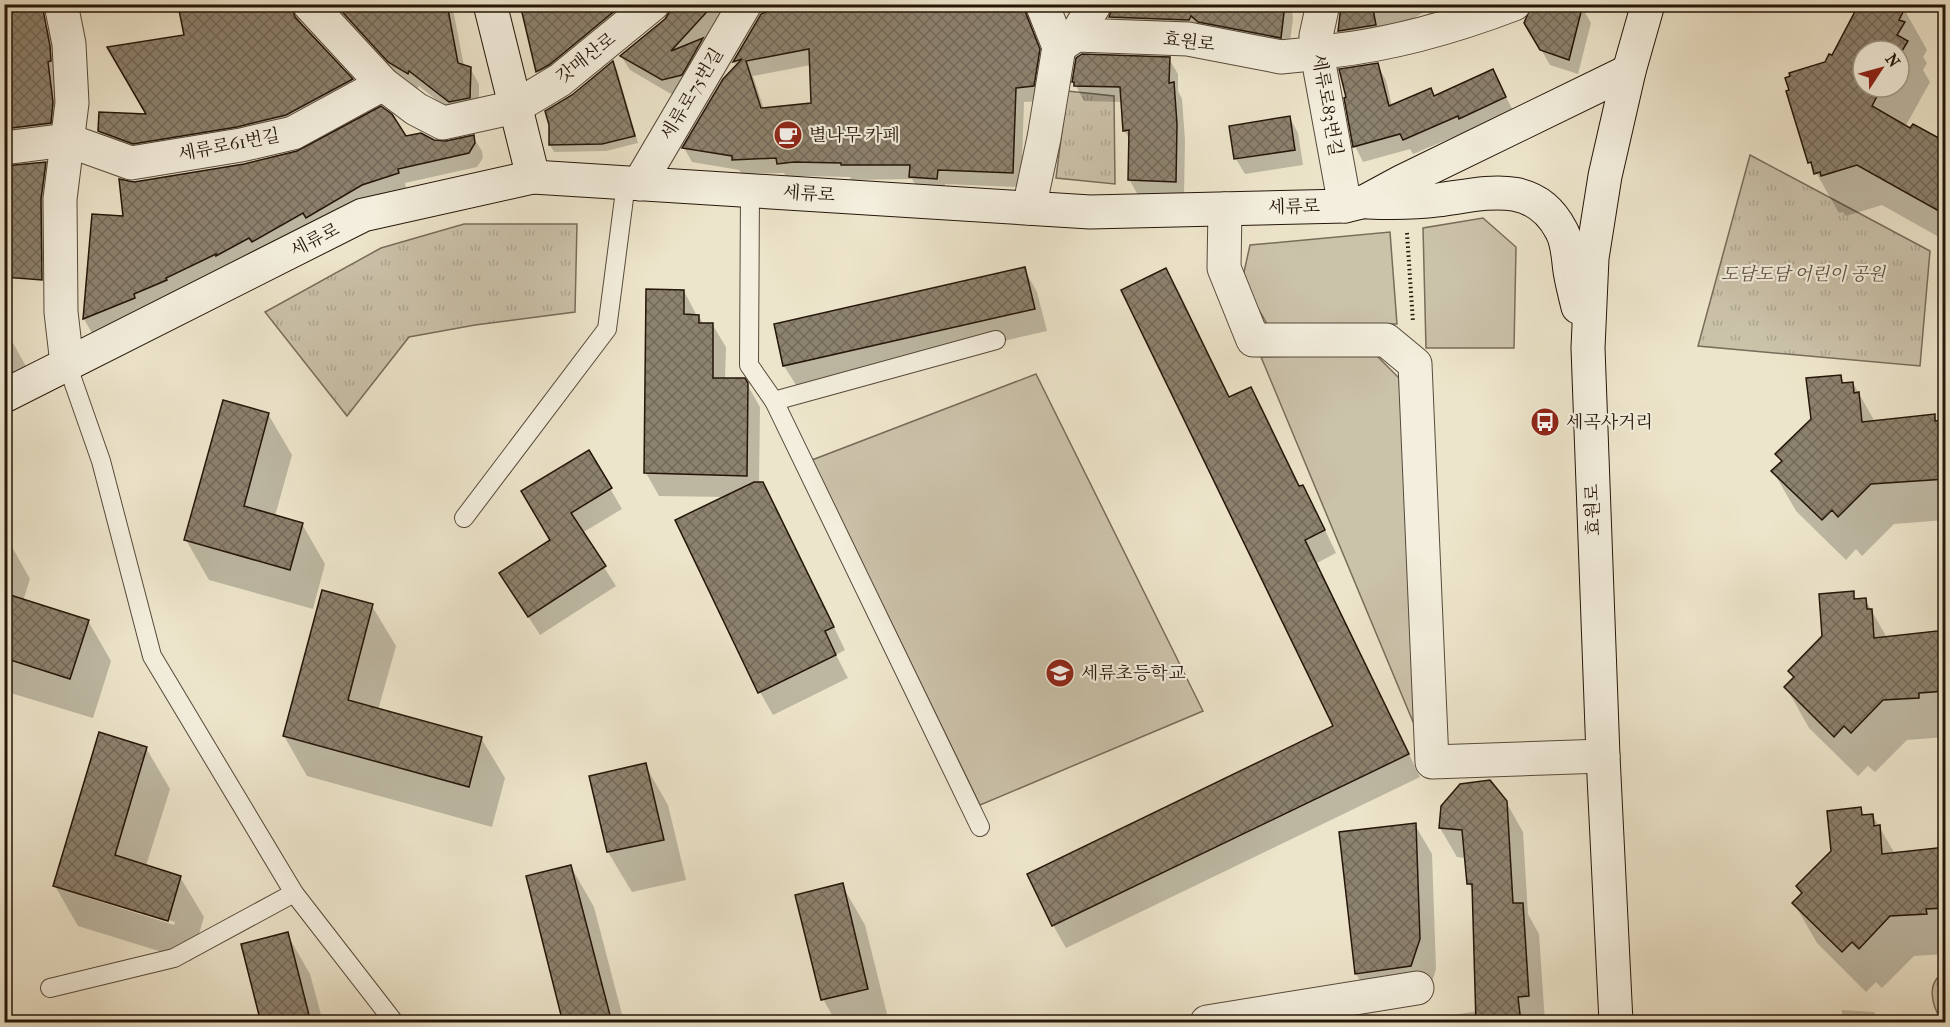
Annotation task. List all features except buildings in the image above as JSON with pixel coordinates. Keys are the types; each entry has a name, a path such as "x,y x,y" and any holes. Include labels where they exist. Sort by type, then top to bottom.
{"street":[{"path":"61,4 69,44 72,103 60,199 61,312 67,364"},
{"name":"갓매산로","path":"309,4 383,84 416,109 443,123 515,107 560,80 653,4"},
{"path":"490,4 533,177"},
{"name":"세류로75번길","path":"632,184 745,4"},
{"path":"1042,4 1068,41"},
{"path":"1029,208 1068,41 1095,4"},
{"name":"세류로83번길","path":"1323,4 1316,36 1317,53 1356,204"},
{"name":"효원로","path":"1068,41 1188,39 1281,57 1366,47 1460,25 1514,4"},
{"name":"효원로","path":"1616,1023 1603,756 1588,348 1592,258 1605,173 1629,71 1648,4"},
{"name":"세류로","path":"4,396 363,215 533,177 1090,212 1356,204 1629,71"},
{"name":"세류로61번길","path":"68,140 131,163 241,145 293,134 383,84"},
{"path":"4,148 68,140"},
{"path":"1356,204 1404,203 1502,192 1526,196 1549,213 1561,229 1566,242 1570,273 1588,348"},
{"path":"1226,209 1224,268 1253,340 1386,340 1415,364 1432,762 1603,756"},
{"path":"1207,1023 1418,988"}],"lane":[{"path":"464,518 607,329 632,184"},
{"path":"750,191 749,365 774,400 980,827"},
{"path":"774,400 996,340"},
{"path":"67,364 101,460 152,656 294,894 394,1023"},
{"path":"50,988 174,958 294,894"}],"path":[{"path":"1406,226 1415,364"}],"green space":[{"path":"1067,91 1114,96 1115,184 1056,178"},
{"name":"도담도담 어린이 공원","path":"1750,155 1930,251 1920,366 1698,346"},
{"path":"1483,218 1516,247 1514,348 1426,348 1423,228"},
{"path":"464,224 577,224 575,312 475,325 409,337 347,416 265,312 381,248"},
{"path":"1390,232 1397,324 1267,324 1242,281 1250,245"},
{"path":"1375,354 1399,378 1421,741 1261,357"},
{"path":"1036,374 1203,711 980,805 812,460"},
{"path":"1945,973 1946,1022 1943,1022 1932,996 1934,983"}],"place":[{"name":"별나무 카페","path":"788,135"},
{"name":"세곡사거리","path":"1545,422"},
{"name":"세류초등학교","path":"1060,673"}]}
